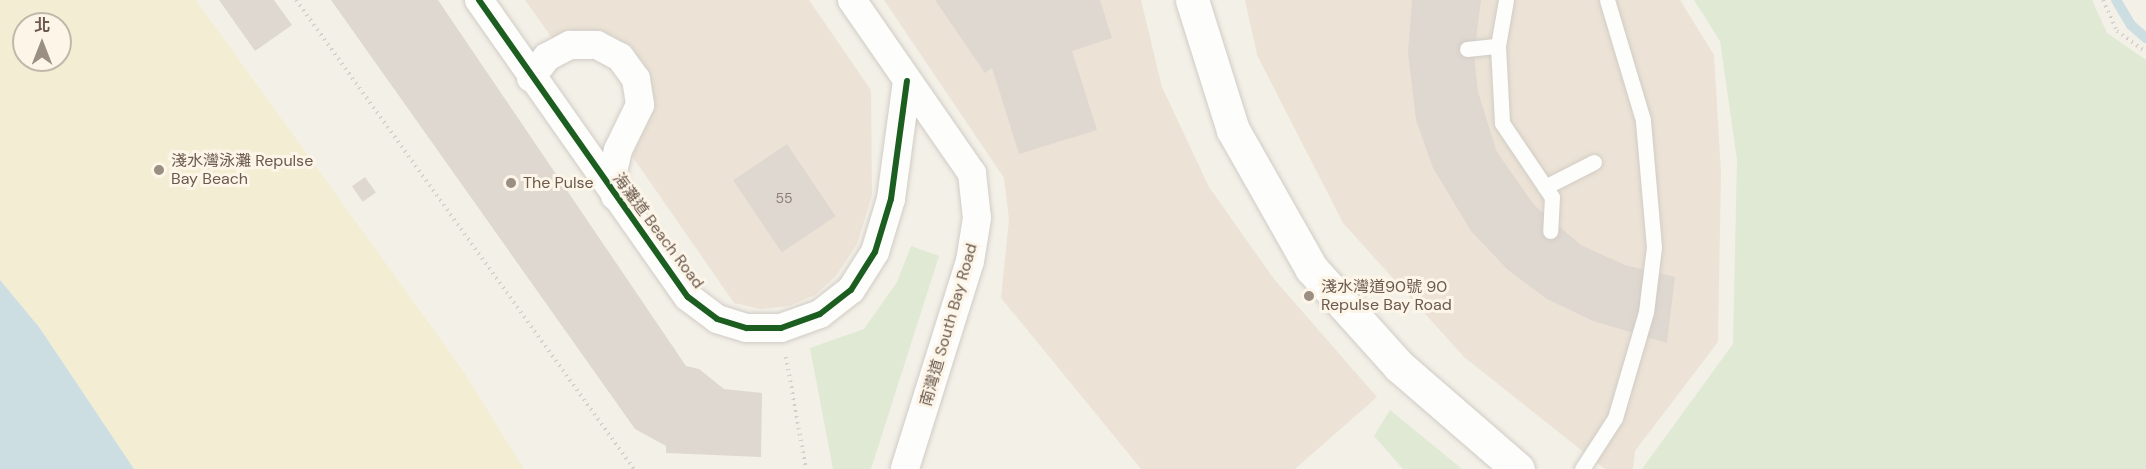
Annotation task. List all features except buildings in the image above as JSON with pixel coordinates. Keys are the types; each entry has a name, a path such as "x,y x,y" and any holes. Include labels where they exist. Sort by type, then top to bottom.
{"main road":[{"path":"1192,0 1233,130 1311,268 1384,352 1518,469"}],"street":[{"name":"海灘道 Beach Road","path":"479,0 531,78 688,297 717,319 764,329 820,314 851,290 875,252 891,199 907,81"},
{"name":"南灣道 South Bay Road","path":"852,0 972,173 977,218 966,272 904,469"},
{"name":"海灘道 Beach Road","path":"531,78 547,57 570,45 597,45 620,57 636,79 640,105 618,150 613,172 615,196"}],"lane":[{"path":"1506,0 1498,46 1502,123 1545,186 1553,207 1550,231"},
{"path":"1582,469 1615,418 1646,312 1654,247 1643,120 1607,0"},
{"path":"1467,48 1498,46"},
{"path":"1545,186 1594,162"}],"path":[{"path":"296,0 634,469"},
{"path":"2103,0 2117,31 2146,52"},
{"path":"787,362 806,469"}],"shaded area":[{"path":"525,0 809,0 871,90 872,195 857,244 836,276 815,295 789,306 761,309 734,303 632,156 655,107 650,73 631,46 601,30 567,30 552,38"},
{"path":"884,0 1141,0 1162,87 1209,187 1274,279 1377,397 1295,469 1141,469 1001,298 1009,220 1004,178"},
{"path":"1245,0 1680,0 1714,55 1721,173 1718,342 1635,451 1633,469 1605,469 1464,357 1343,223 1257,55"},
{"path":"0,280 39,327 134,469 0,469"}],"green space":[{"path":"1694,0 2092,0 2107,33 2146,60 2146,469 1642,469 1733,344 1737,160 1720,41"},
{"path":"911,246 939,256 871,469 833,469 810,348 864,329 897,282"},
{"path":"1390,410 1462,469 1403,469 1374,436"}],"sand":[{"name":"淺水灣泳灘 Repulse Bay Beach","path":"0,0 196,0 462,369 524,469 134,469 39,327 0,280"}],"waterway":[{"path":"2116,0 2131,25 2146,38"}],"cycle path":[{"path":"479,0 688,297 717,319 747,328 781,328 820,314 851,290 875,252 891,199 907,81"}],"place":[{"name":"淺水灣泳灘 Repulse Bay Beach","path":"159,170"},
{"name":"The Pulse","path":"511,183"},
{"name":"淺水灣道90號 90 Repulse Bay Road","path":"1309,296"}]}
